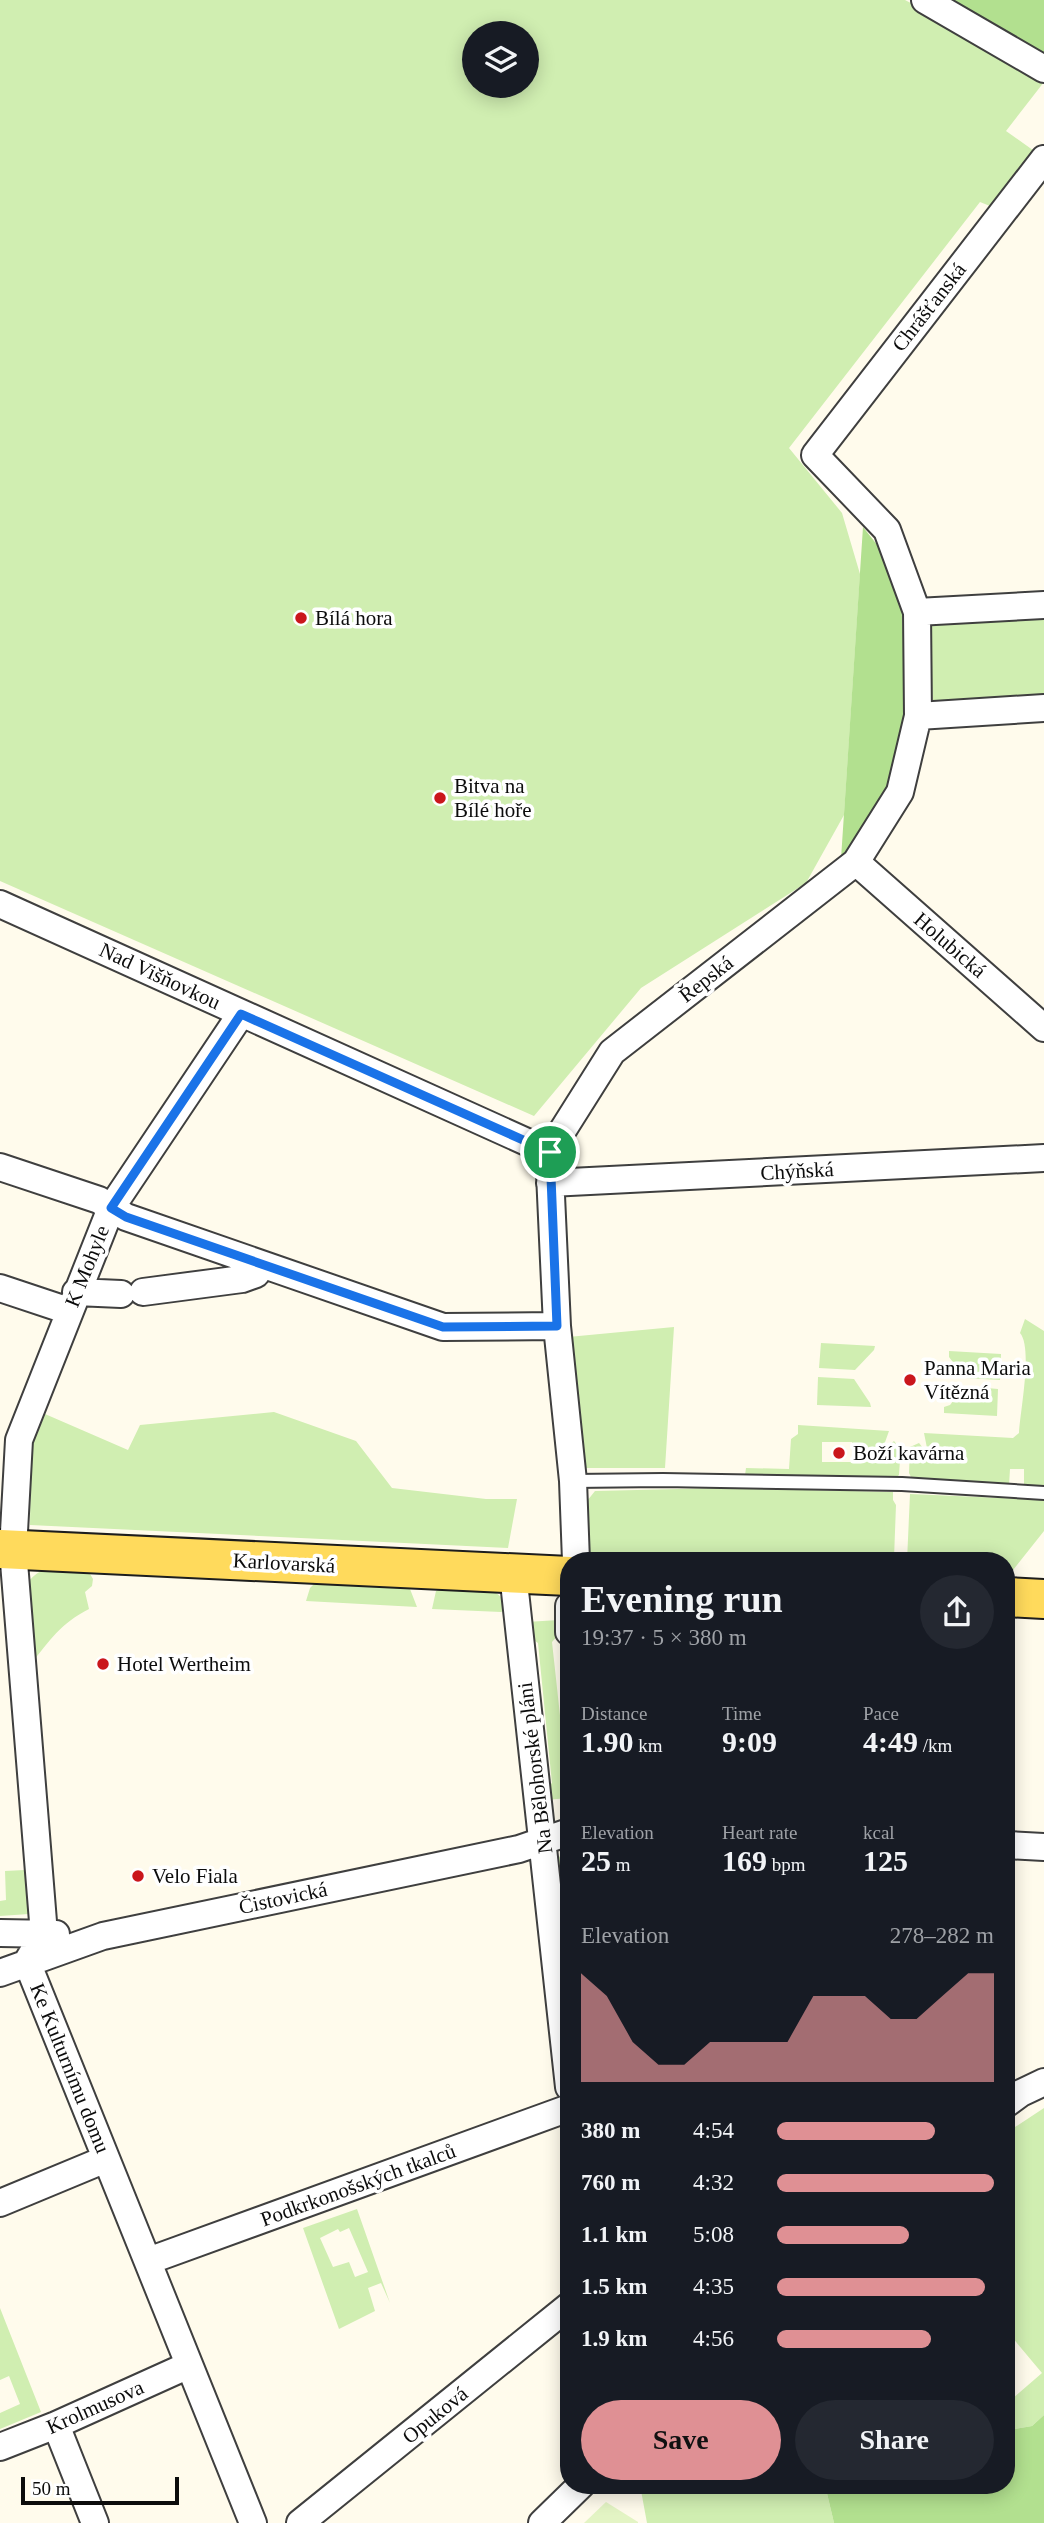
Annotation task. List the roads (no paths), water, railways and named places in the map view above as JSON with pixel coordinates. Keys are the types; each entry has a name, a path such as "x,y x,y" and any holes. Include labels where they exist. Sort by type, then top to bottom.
{"main road":[{"name":"Karlovarská","path":"6,1549 560,1576"},
{"path":"1015,1597 1044,1599"}],"street":[{"path":"925,0 1044,69"},
{"name":"Chrášťanská","path":"815,455 1044,159"},
{"name":"Řepská","path":"550,1152 612,1052 856,862 900,792 918,716 917,612 887,530 815,455"},
{"path":"917,612 1044,605"},
{"path":"918,716 1044,708"},
{"name":"Holubická","path":"856,862 1044,1028"},
{"name":"Nad Višňovkou","path":"0,904 550,1152"},
{"name":"K Mohyle","path":"6,1549 9,1437 73,1302 111,1208 241,1014"},
{"path":"550,1152 557,1326 573,1481 576,1552"},
{"name":"Chýňská","path":"550,1183 1044,1158"},
{"path":"0,1167 99,1200 126,1217 443,1327 557,1326"},
{"path":"0,1288 73,1302 243,1279 256,1274 262,1265"},
{"path":"6,1549 12,1705 44,1934"},
{"name":"Na Bělohorské pláni","path":"513,1573 560,2002"},
{"name":"Čistovická","path":"0,1973 103,1936 543,1842 560,1835"},
{"path":"1015,1845 1044,1847"},
{"path":"0,1933 103,1936"},
{"name":"Ke Kulturnímu domu","path":"44,1934 27,1962 253,2523"},
{"path":"0,1960 27,1962"},
{"path":"1015,2097 1044,2082"},
{"name":"Podkrkonošských tkalců","path":"148,2261 560,2111"},
{"path":"0,2203 106,2159"},
{"name":"Opuková","path":"300,2523 560,2313"},
{"name":"Krolmusova","path":"0,2447 56,2425 189,2365"},
{"path":"56,2425 95,2523"},
{"path":"542,2523 572,2494"}],"lane":[{"path":"573,1481 902,1484 1044,1493"}],"place":[{"name":"Bílá hora","path":"301,618"},
{"name":"Bitva na Bílé hoře","path":"440,798"},
{"name":"Panna Maria Vítězná","path":"910,1380"},
{"name":"Boží kavárna","path":"839,1453"},
{"name":"Hotel Wertheim","path":"103,1664"},
{"name":"Velo Fiala","path":"138,1876"}]}
